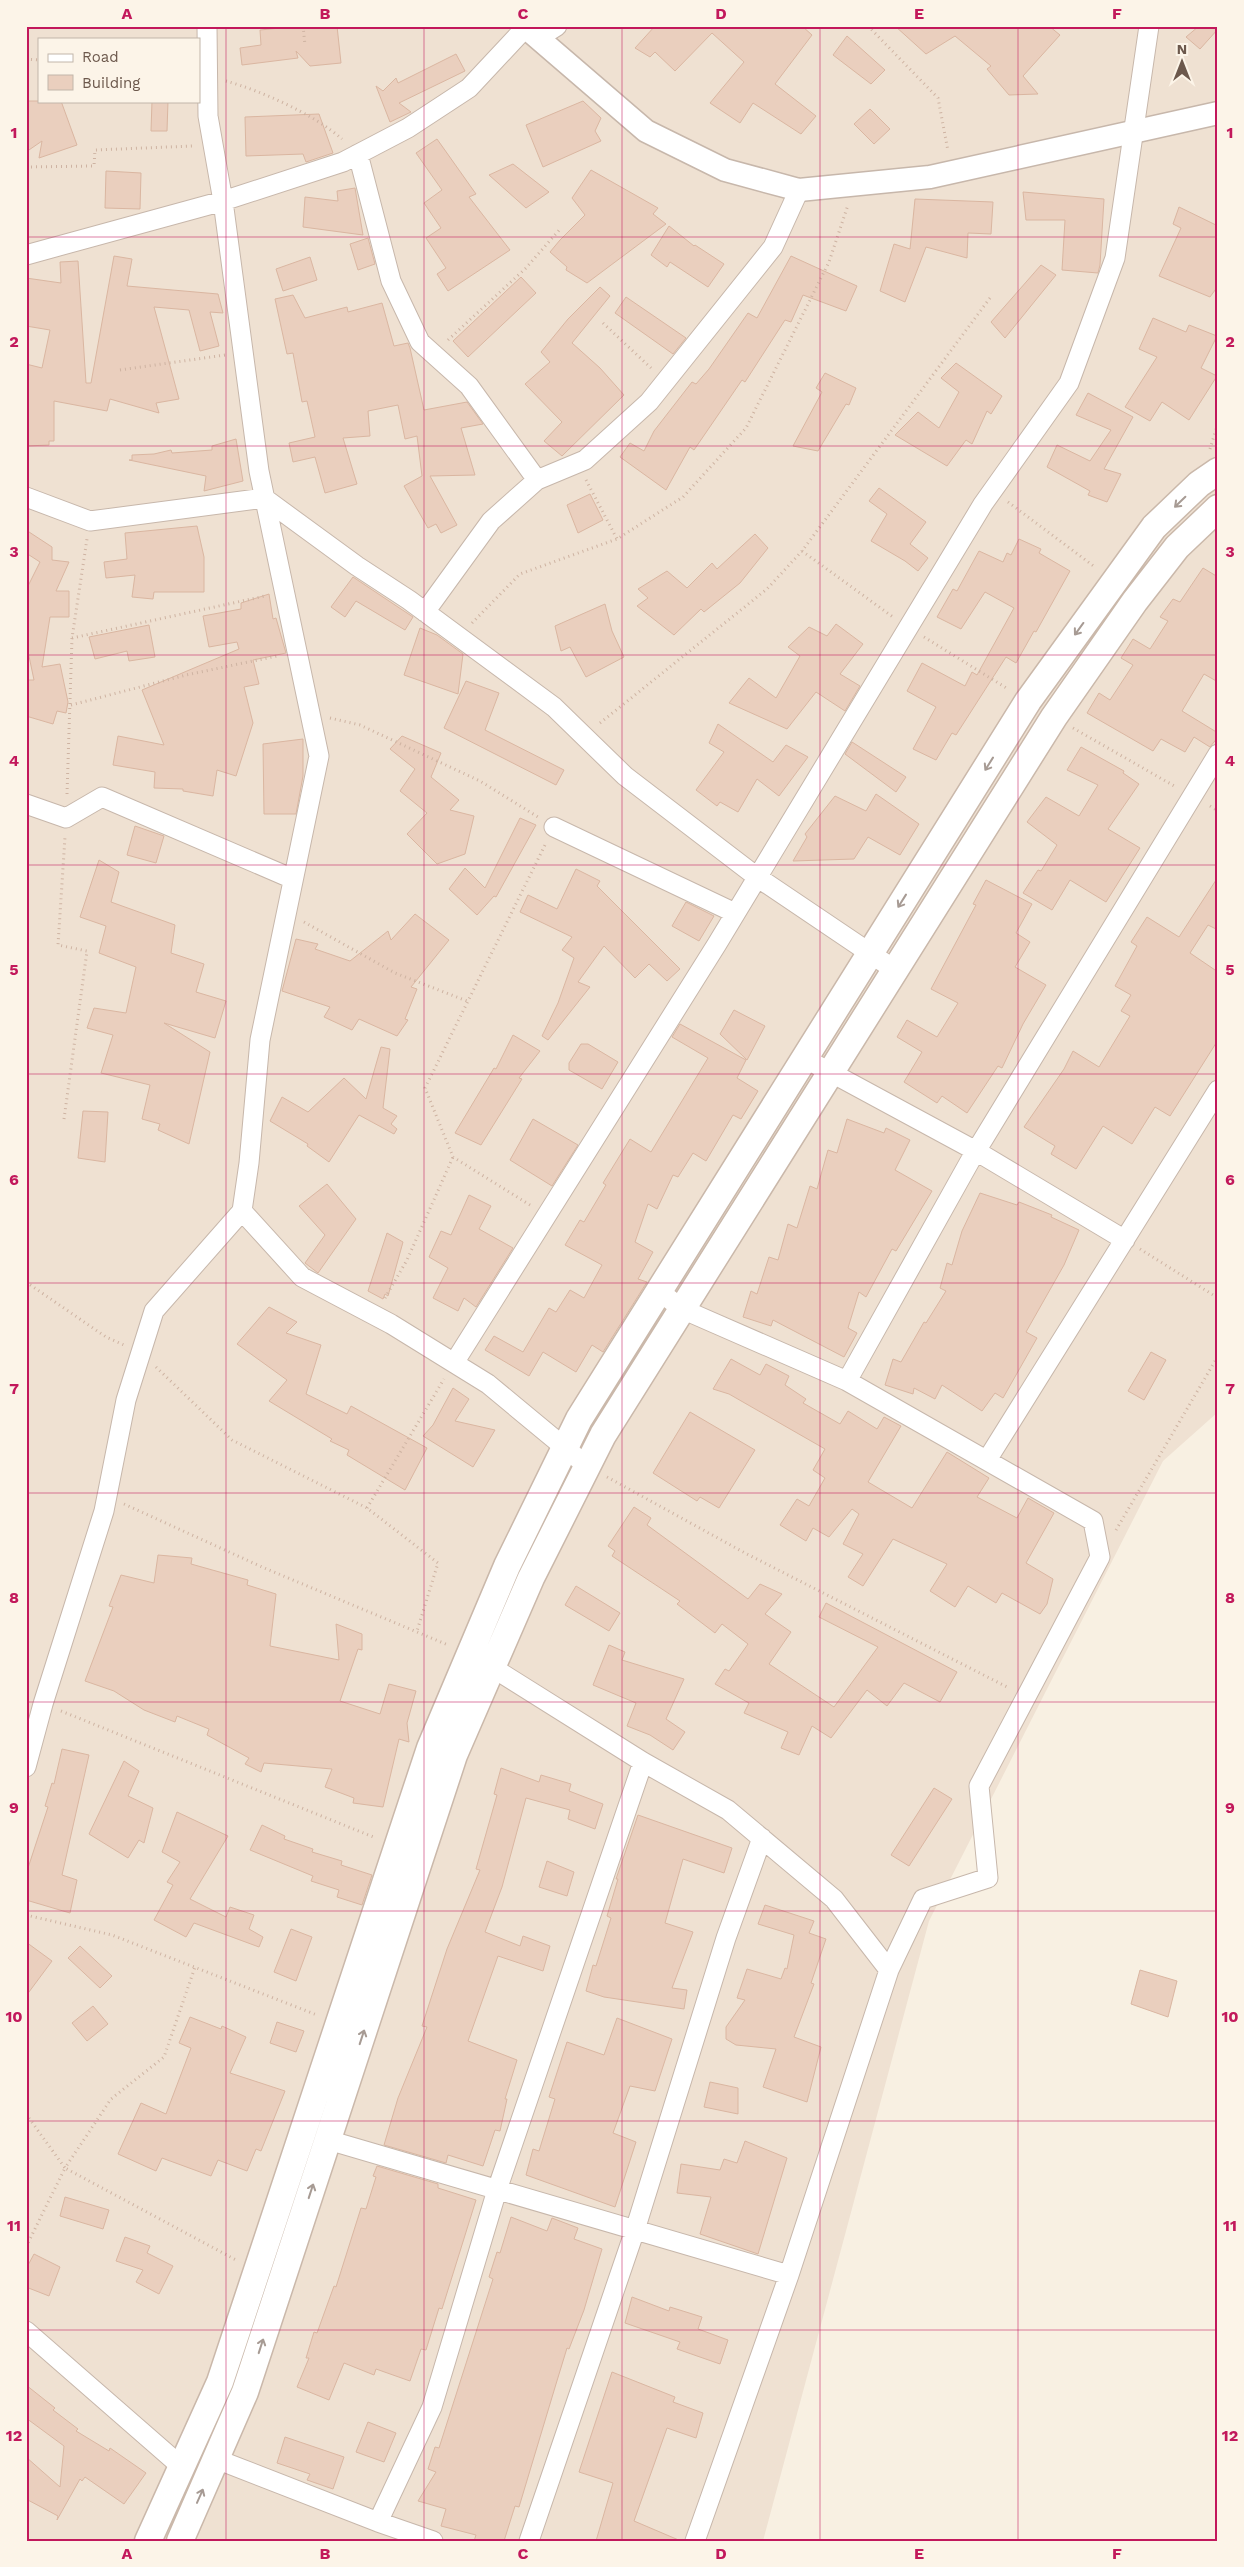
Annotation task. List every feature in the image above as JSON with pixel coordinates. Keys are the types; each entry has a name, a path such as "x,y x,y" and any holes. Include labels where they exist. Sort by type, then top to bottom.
{"main road":[{"path":"148,2541 183,2468 220,2382 430,1748 507,1566 579,1419 1028,701 1154,527 1198,484 1218,471"},
{"path":"180,2541 245,2392 454,1755 531,1578 587,1466 603,1435 1054,717 1135,601 1177,547 1218,508"}],"street":[{"path":"26,1767 43,1704 107,1497 126,1400 154,1311 242,1211 260,1040 318,756 264,498 223,201 208,116 207,26"},
{"path":"454,1363 735,913 908,627 993,491 1069,383 1115,258 1149,26"},
{"path":"26,255 223,201 343,162 408,128 468,88 536,30 646,130 725,170 799,190 952,172 1218,113"},
{"path":"358,154 391,281 420,342 469,386 537,480"},
{"path":"425,612 491,521 537,480 577,464 649,402 773,247 799,190"},
{"path":"26,497 90,521 264,498 364,571 425,612 554,707 625,776 757,877 895,970"},
{"path":"847,1381 976,1151 1218,754"},
{"path":"26,804 66,818 102,797 293,879"},
{"path":"554,827 735,913"},
{"path":"804,1058 976,1151 1125,1240"},
{"path":"987,1460 1218,1090"},
{"path":"242,1211 302,1277 375,1316 488,1384 564,1449 587,1466"},
{"path":"659,1291 682,1309 847,1381 1093,1521 1100,1557 980,1786 988,1878 922,1899 889,1970 789,2276 694,2541"},
{"path":"469,1655 493,1666 643,1762 728,1810 834,1899 889,1970"},
{"path":"378,2522 432,2407 497,2190 643,1762"},
{"path":"529,2541 635,2230 726,1938 762,1838"},
{"path":"328,2140 789,2276"},
{"path":"26,2331 183,2468"},
{"path":"216,2459 378,2522 433,2541"}],"path":[{"path":"303,26 305,45"},
{"path":"868,26 938,98 952,172"},
{"path":"208,76 247,87 327,126 358,154"},
{"path":"26,167 94,166 94,150 214,145"},
{"path":"458,636 520,574 617,539 683,498 746,428 829,262 856,184"},
{"path":"434,354 526,268 561,228"},
{"path":"584,736 767,589 802,551 990,298"},
{"path":"603,323 666,382"},
{"path":"120,370 243,353"},
{"path":"577,464 617,539"},
{"path":"993,491 1114,581"},
{"path":"64,1119 87,951 58,945 66,818 72,638 90,521"},
{"path":"802,551 908,627 1028,701"},
{"path":"72,638 284,592"},
{"path":"71,705 186,675 297,652"},
{"path":"310,714 360,725 480,781 554,827 425,1088 453,1157 546,1216"},
{"path":"1054,717 1218,811"},
{"path":"286,912 395,973 468,1001"},
{"path":"375,1316 407,1260 453,1157"},
{"path":"1125,1240 1218,1298"},
{"path":"26,1282 106,1337 141,1353 232,1440 367,1508 438,1563 417,1632"},
{"path":"1100,1557 1218,1356"},
{"path":"367,1508 454,1363"},
{"path":"587,1466 745,1553 1026,1696"},
{"path":"107,1497 262,1567 469,1655"},
{"path":"43,1704 397,1846"},
{"path":"26,1915 112,1935 339,2023"},
{"path":"26,2247 65,2168 111,2099 164,2057 195,1966"},
{"path":"26,2114 65,2168 257,2271"}],"shaded area":[{"path":"26,26 1218,26 1218,1412 1163,1461 929,1921 763,2541 26,2541"}],"building":[{"path":"300,26 337,26 341,63 310,66 296,51 298,58 242,65 240,48 261,45 260,30"},
{"path":"655,26 802,26 812,35 775,84 816,116 801,134 753,103 740,123 710,103 744,62 712,33 675,71 655,52 650,57 635,48"},
{"path":"895,26 1049,26 1060,35 1023,76 1038,94 1009,95 987,69 991,66 955,36 926,54"},
{"path":"1199,26 1218,26 1218,29 1200,49 1186,37"},
{"path":"847,36 885,70 871,84 833,55"},
{"path":"456,54 465,71 399,103 411,112 390,122 376,86 383,91 396,78 398,83"},
{"path":"26,101 61,102 77,145 39,158 42,141 26,152"},
{"path":"583,101 601,118 595,131 601,141 543,167 526,125"},
{"path":"152,102 168,102 167,131 151,131"},
{"path":"870,109 890,129 874,144 854,124"},
{"path":"319,114 333,153 306,162 303,154 246,156 245,117"},
{"path":"437,139 476,194 469,197 510,250 448,291 437,274 446,268 426,238 441,228 424,203 442,190 416,153"},
{"path":"513,164 549,192 526,208 489,175"},
{"path":"591,170 658,208 653,214 666,224 587,283 566,270 567,267 550,252 585,215 572,198"},
{"path":"106,171 141,173 140,209 105,208"},
{"path":"355,188 363,235 303,227 305,197 338,201 337,191"},
{"path":"1023,192 1104,199 1098,273 1062,270 1065,220 1026,220"},
{"path":"915,199 993,202 991,234 968,233 967,258 926,247 905,302 880,291 894,244 910,249"},
{"path":"1179,207 1218,226 1218,286 1210,297 1159,276 1181,228 1173,224"},
{"path":"669,226 694,246 724,264 708,287 670,262 667,267 651,255"},
{"path":"368,238 375,264 358,270 350,244"},
{"path":"114,256 132,259 127,286 218,294 223,313 210,312 219,346 200,351 189,310 154,307 179,399 156,403 159,413 110,399 107,411 54,401 54,441 49,441 49,445 26,446 26,364 42,368 50,330 26,326 26,278 61,283 60,262 78,261 86,383 91,383"},
{"path":"791,256 857,286 846,311 803,295 791,322 785,320 745,382 742,380 694,450 690,447 666,490 620,457 630,443 644,451 654,431 692,382 696,384 709,369 748,313 757,318"},
{"path":"310,257 317,280 283,291 276,269"},
{"path":"1041,265 1056,275 1005,338 991,322"},
{"path":"521,277 536,293 468,357 453,341"},
{"path":"600,287 610,296 572,343 600,368 624,395 562,456 544,441 562,422 525,384 550,362 541,352 568,319"},
{"path":"293,295 305,318 347,307 348,312 382,303 394,346 408,343 410,348 424,410 467,402 483,424 461,428 475,475 430,476 457,525 441,533 436,524 428,528 404,486 422,476 417,436 405,439 398,405 368,411 370,436 343,438 357,484 325,493 315,457 293,462 289,443 315,437 307,401 302,402 293,353 287,354 275,299"},
{"path":"626,297 686,338 673,354 615,313"},
{"path":"1153,318 1186,332 1189,325 1217,336 1201,368 1217,376 1189,420 1162,402 1150,421 1125,407 1157,357 1139,349"},
{"path":"956,363 1002,396 991,414 987,411 972,444 966,440 947,466 895,435 918,412 939,428 959,392 941,378"},
{"path":"825,373 856,388 849,405 846,404 818,451 793,446 822,392 816,388"},
{"path":"1088,393 1133,417 1104,469 1121,474 1107,502 1088,495 1090,491 1047,467 1057,445 1090,461 1111,430 1076,415"},
{"path":"236,439 243,481 204,491 206,476 129,460 132,460 132,455 154,454 171,450 172,453 212,450 212,446"},
{"path":"879,488 926,522 910,544 928,558 918,571 871,541 887,514 869,501"},
{"path":"590,494 603,520 578,533 567,505"},
{"path":"197,526 204,557 204,592 154,592 153,599 132,597 135,575 106,578 104,562 127,559 125,533"},
{"path":"26,530 52,547 52,560 69,562 56,591 69,591 69,617 50,617 42,667 60,664 68,702 66,713 57,711 53,724 26,716 26,680 34,680 26,642 27,588 40,562 26,553"},
{"path":"755,534 768,548 740,583 704,612 701,609 674,635 637,606 648,598 638,589 667,571 687,588 712,563 717,569"},
{"path":"1019,539 1041,549 1039,553 1070,571 1036,632 1034,631 1016,663 1006,657 956,735 952,733 936,760 913,749 936,707 907,691 922,663 965,686 972,672 977,675 1014,608 985,592 961,629 937,617 953,589 957,591 979,551 1003,562 1007,553 1011,555"},
{"path":"1203,568 1218,577 1218,682 1204,674 1182,711 1218,733 1218,737 1210,747 1194,737 1185,752 1161,739 1153,751 1087,713 1099,693 1110,700 1133,665 1121,658 1133,639 1150,649 1168,621 1160,617 1173,599 1180,602"},
{"path":"353,577 413,617 405,630 356,601 345,617 331,607"},
{"path":"269,594 273,619 276,618 286,653 253,660 259,684 244,687 253,723 236,776 217,770 213,796 183,791 183,789 154,788 155,772 113,765 118,736 164,745 142,690 239,649 237,642 209,647 203,616 241,609 241,603"},
{"path":"605,604 612,631 624,657 586,677 570,647 561,651 555,626"},
{"path":"836,624 863,644 840,674 860,686 845,711 816,692 787,729 729,703 749,678 776,698 800,656 788,647 809,627 827,636"},
{"path":"149,625 155,657 129,661 127,651 95,659 89,637"},
{"path":"420,628 437,635 463,654 458,694 404,675"},
{"path":"466,681 499,693 485,730 564,770 556,785 444,728"},
{"path":"718,724 773,762 786,745 808,757 779,796 757,779 738,812 720,802 717,806 696,790 724,752 709,743"},
{"path":"402,736 441,753 431,777 459,800 450,810 474,816 465,854 437,864 407,834 427,813 400,791 415,769 390,749"},
{"path":"303,739 303,776 296,814 264,814 263,744"},
{"path":"852,742 906,777 896,792 845,754"},
{"path":"1081,747 1124,771 1123,773 1139,784 1108,829 1140,848 1106,902 1070,880 1052,910 1023,893 1038,870 1041,871 1057,845 1027,822 1046,797 1079,816 1098,785 1067,770"},
{"path":"876,794 919,824 900,855 868,837 854,859 793,861 807,837 805,834 835,796 866,811"},
{"path":"520,818 536,825 496,897 494,896 477,915 449,889 465,868 485,888"},
{"path":"135,826 164,836 156,863 127,855"},
{"path":"99,860 119,872 111,902 175,925 171,953 204,964 196,992 226,1001 215,1038 164,1023 210,1052 189,1144 158,1130 160,1124 142,1119 150,1085 101,1073 113,1035 87,1028 94,1008 126,1013 136,967 99,953 106,926 80,917"},
{"path":"576,869 600,881 597,886 680,969 667,981 649,964 635,978 604,946 578,982 590,987 548,1040 542,1036 558,1003 574,958 562,950 572,937 520,912 528,895 557,909"},
{"path":"1218,877 1218,930 1208,925 1190,953 1218,972 1218,1040 1170,1116 1155,1107 1132,1144 1103,1126 1076,1169 1051,1154 1055,1146 1024,1127 1064,1069 1073,1051 1099,1067 1130,1016 1121,1011 1131,995 1115,986 1137,946 1131,942 1147,917 1179,937"},
{"path":"986,880 1032,904 1016,933 1030,942 1015,967 1046,985 1023,1024 1002,1068 998,1066 967,1113 942,1096 937,1103 904,1082 922,1052 897,1037 907,1020 937,1037 958,1003 931,989 976,905 973,904"},
{"path":"686,902 714,916 699,941 672,926"},
{"path":"415,914 449,940 411,987 417,989 405,1019 408,1020 397,1036 359,1019 352,1030 324,1017 330,1007 282,991 296,939 318,944 315,949 350,961 388,931 391,940"},
{"path":"734,1010 765,1026 747,1060 720,1034"},
{"path":"680,1024 746,1060 737,1078 758,1091 741,1119 733,1115 706,1161 693,1153 678,1177 673,1175 657,1209 648,1204 635,1242 653,1252 638,1279 647,1282 603,1352 592,1345 576,1372 543,1352 529,1376 485,1350 494,1336 523,1352 549,1308 556,1312 570,1290 584,1298 602,1265 565,1245 580,1220 584,1222 606,1185 603,1183 630,1139 651,1152 708,1058 672,1037"},
{"path":"513,1035 540,1051 519,1078 522,1079 481,1145 455,1133 494,1068 496,1069"},
{"path":"581,1044 588,1044 618,1062 602,1089 569,1070 569,1063"},
{"path":"381,1047 390,1049 383,1108 397,1116 391,1124 397,1129 394,1134 359,1115 329,1162 307,1146 308,1144 270,1121 282,1097 308,1112 344,1078 366,1099"},
{"path":"83,1111 108,1112 105,1162 78,1158"},
{"path":"533,1119 578,1145 552,1186 510,1160"},
{"path":"847,1119 884,1133 886,1128 910,1140 895,1170 932,1191 896,1251 892,1249 866,1297 859,1292 848,1328 857,1333 844,1357 773,1320 771,1326 743,1317 751,1291 757,1294 769,1257 778,1260 788,1224 797,1228 810,1186 817,1189 828,1150 837,1153"},
{"path":"327,1184 356,1219 318,1273 305,1263 325,1235 299,1206"},
{"path":"980,1193 1017,1205 1019,1202 1052,1215 1051,1217 1079,1230 1064,1265 1026,1332 1037,1338 1003,1398 995,1393 982,1411 942,1385 935,1399 914,1388 913,1394 885,1385 893,1359 901,1362 924,1322 926,1323 946,1291 940,1288 947,1263 952,1265 962,1231"},
{"path":"469,1195 491,1206 479,1229 513,1248 476,1307 464,1298 458,1311 433,1298 448,1268 429,1257 441,1231 451,1235"},
{"path":"387,1233 403,1242 388,1296 385,1294 383,1299 368,1291"},
{"path":"269,1307 297,1322 286,1333 321,1345 306,1394 347,1414 351,1406 427,1448 405,1490 347,1455 349,1450 330,1441 332,1439 269,1401 287,1380 237,1344"},
{"path":"1151,1352 1166,1360 1144,1400 1128,1391"},
{"path":"731,1359 760,1375 766,1364 789,1376 785,1385 806,1399 803,1403 840,1424 848,1411 877,1429 884,1417 901,1426 868,1482 912,1508 947,1452 989,1478 977,1497 1017,1518 1028,1498 1054,1513 1026,1563 1053,1579 1047,1604 1040,1614 1002,1593 996,1603 968,1586 955,1607 930,1591 947,1564 893,1539 863,1586 848,1577 863,1554 843,1544 859,1514 852,1509 829,1537 813,1528 806,1541 780,1525 797,1499 809,1506 825,1478 813,1470 825,1449 729,1394 713,1389"},
{"path":"453,1388 469,1399 455,1421 495,1430 473,1467 423,1436 433,1425"},
{"path":"690,1412 755,1450 719,1508 700,1497 697,1501 653,1473"},
{"path":"634,1507 651,1518 647,1525 748,1599 760,1584 782,1594 765,1614 791,1632 769,1664 834,1707 878,1647 819,1617 826,1603 957,1672 940,1702 904,1683 887,1706 867,1690 831,1738 812,1726 799,1755 781,1748 788,1732 744,1713 749,1703 715,1684 725,1669 729,1671 748,1644 722,1624 715,1633 677,1604 680,1601 612,1556 615,1551 608,1546"},
{"path":"158,1555 192,1558 191,1564 248,1580 247,1585 276,1594 270,1646 339,1660 336,1624 362,1634 362,1650 358,1649 340,1701 380,1714 389,1684 416,1691 407,1723 409,1742 399,1739 383,1807 353,1803 354,1798 325,1787 332,1769 264,1763 261,1772 245,1764 249,1758 207,1735 209,1729 177,1716 175,1722 144,1710 114,1691 85,1681 113,1607 109,1606 121,1575 154,1583"},
{"path":"576,1586 620,1613 609,1631 565,1605"},
{"path":"609,1645 625,1652 622,1660 684,1679 666,1719 685,1732 673,1750 650,1735 627,1726 636,1703 593,1685"},
{"path":"62,1749 89,1755 62,1875 77,1880 70,1913 26,1900 26,1874 48,1807 45,1806 52,1783 54,1784"},
{"path":"124,1761 139,1771 128,1796 153,1808 144,1843 139,1840 128,1858 89,1834"},
{"path":"501,1768 539,1782 541,1775 571,1784 569,1791 603,1804 595,1829 568,1819 570,1810 526,1798 502,1887 485,1932 520,1946 523,1936 550,1946 543,1971 498,1956 468,2041 517,2060 505,2099 507,2099 500,2131 495,2130 483,2166 448,2155 446,2163 384,2145 398,2098 427,2027 422,2026 447,1949 480,1870 476,1869 497,1795 494,1794"},
{"path":"934,1788 952,1799 909,1866 891,1855"},
{"path":"177,1812 228,1836 190,1899 226,1917 230,1907 254,1915 249,1929 263,1937 259,1947 194,1923 186,1937 154,1920 173,1885 167,1882 180,1862 162,1852"},
{"path":"638,1815 732,1848 724,1873 683,1859 665,1923 693,1932 672,1988 687,1990 684,2009 604,1997 586,1991 593,1965 596,1966 611,1918 607,1916 618,1879 616,1879"},
{"path":"262,1825 285,1836 284,1839 313,1849 312,1852 342,1861 341,1865 372,1875 362,1905 337,1897 339,1890 311,1881 313,1876 250,1850"},
{"path":"547,1861 574,1872 567,1896 539,1887"},
{"path":"765,1905 814,1921 809,1933 826,1939 811,1983 814,1984 794,2037 821,2047 807,2102 763,2087 776,2049 736,2045 726,2039 726,2027 745,2000 737,1998 747,1969 781,1979 785,1968 787,1969 794,1935 758,1924"},
{"path":"291,1929 312,1937 296,1981 274,1972"},
{"path":"26,1942 52,1961 26,1996"},
{"path":"80,1946 112,1976 100,1988 68,1958"},
{"path":"1140,1970 1177,1981 1168,2017 1131,2004"},
{"path":"93,2006 108,2024 87,2041 72,2023"},
{"path":"190,2017 221,2029 222,2026 246,2037 230,2073 285,2091 261,2151 256,2149 247,2171 218,2160 211,2176 162,2158 156,2171 118,2154 141,2103 166,2114 191,2048 179,2043"},
{"path":"617,2018 672,2039 655,2091 630,2086 613,2133 636,2142 615,2207 526,2175 533,2149 539,2151 555,2099 549,2097 567,2042 604,2055"},
{"path":"277,2022 304,2031 296,2052 270,2043"},
{"path":"710,2082 738,2088 738,2114 704,2107"},
{"path":"745,2141 787,2158 758,2254 700,2234 711,2197 677,2193 681,2164 720,2170 724,2159 737,2163"},
{"path":"377,2166 438,2184 438,2188 476,2200 442,2309 439,2308 426,2350 421,2349 410,2381 376,2369 374,2375 344,2363 329,2400 297,2387 309,2358 306,2358 314,2332 317,2333 334,2286 336,2287 361,2208 366,2209 376,2177 373,2176"},
{"path":"65,2197 109,2210 103,2229 60,2216"},
{"path":"511,2217 547,2231 552,2218 578,2228 574,2239 602,2249 584,2310 569,2349 567,2348 519,2507 515,2506 504,2541 474,2541 476,2535 441,2526 446,2509 418,2501 436,2472 428,2469 435,2447 439,2448 493,2279 489,2277 497,2252 500,2253"},
{"path":"125,2237 150,2246 147,2253 173,2266 159,2294 136,2282 143,2270 116,2261"},
{"path":"34,2254 60,2267 49,2296 26,2287 26,2269"},
{"path":"632,2297 669,2311 670,2307 702,2317 698,2329 728,2340 720,2364 677,2349 680,2342 625,2323"},
{"path":"612,2372 675,2397 673,2402 703,2413 696,2438 667,2428 634,2521 681,2541 596,2541 613,2483 579,2472"},
{"path":"26,2385 55,2408 53,2410 78,2429 76,2431 109,2451 110,2448 146,2473 124,2504 85,2477 82,2481 80,2479 57,2520 58,2516 26,2499 26,2457 60,2487 64,2446 26,2418"},
{"path":"368,2422 396,2433 384,2462 356,2452"},
{"path":"285,2437 344,2457 333,2489 307,2480 310,2474 277,2463"}]}
